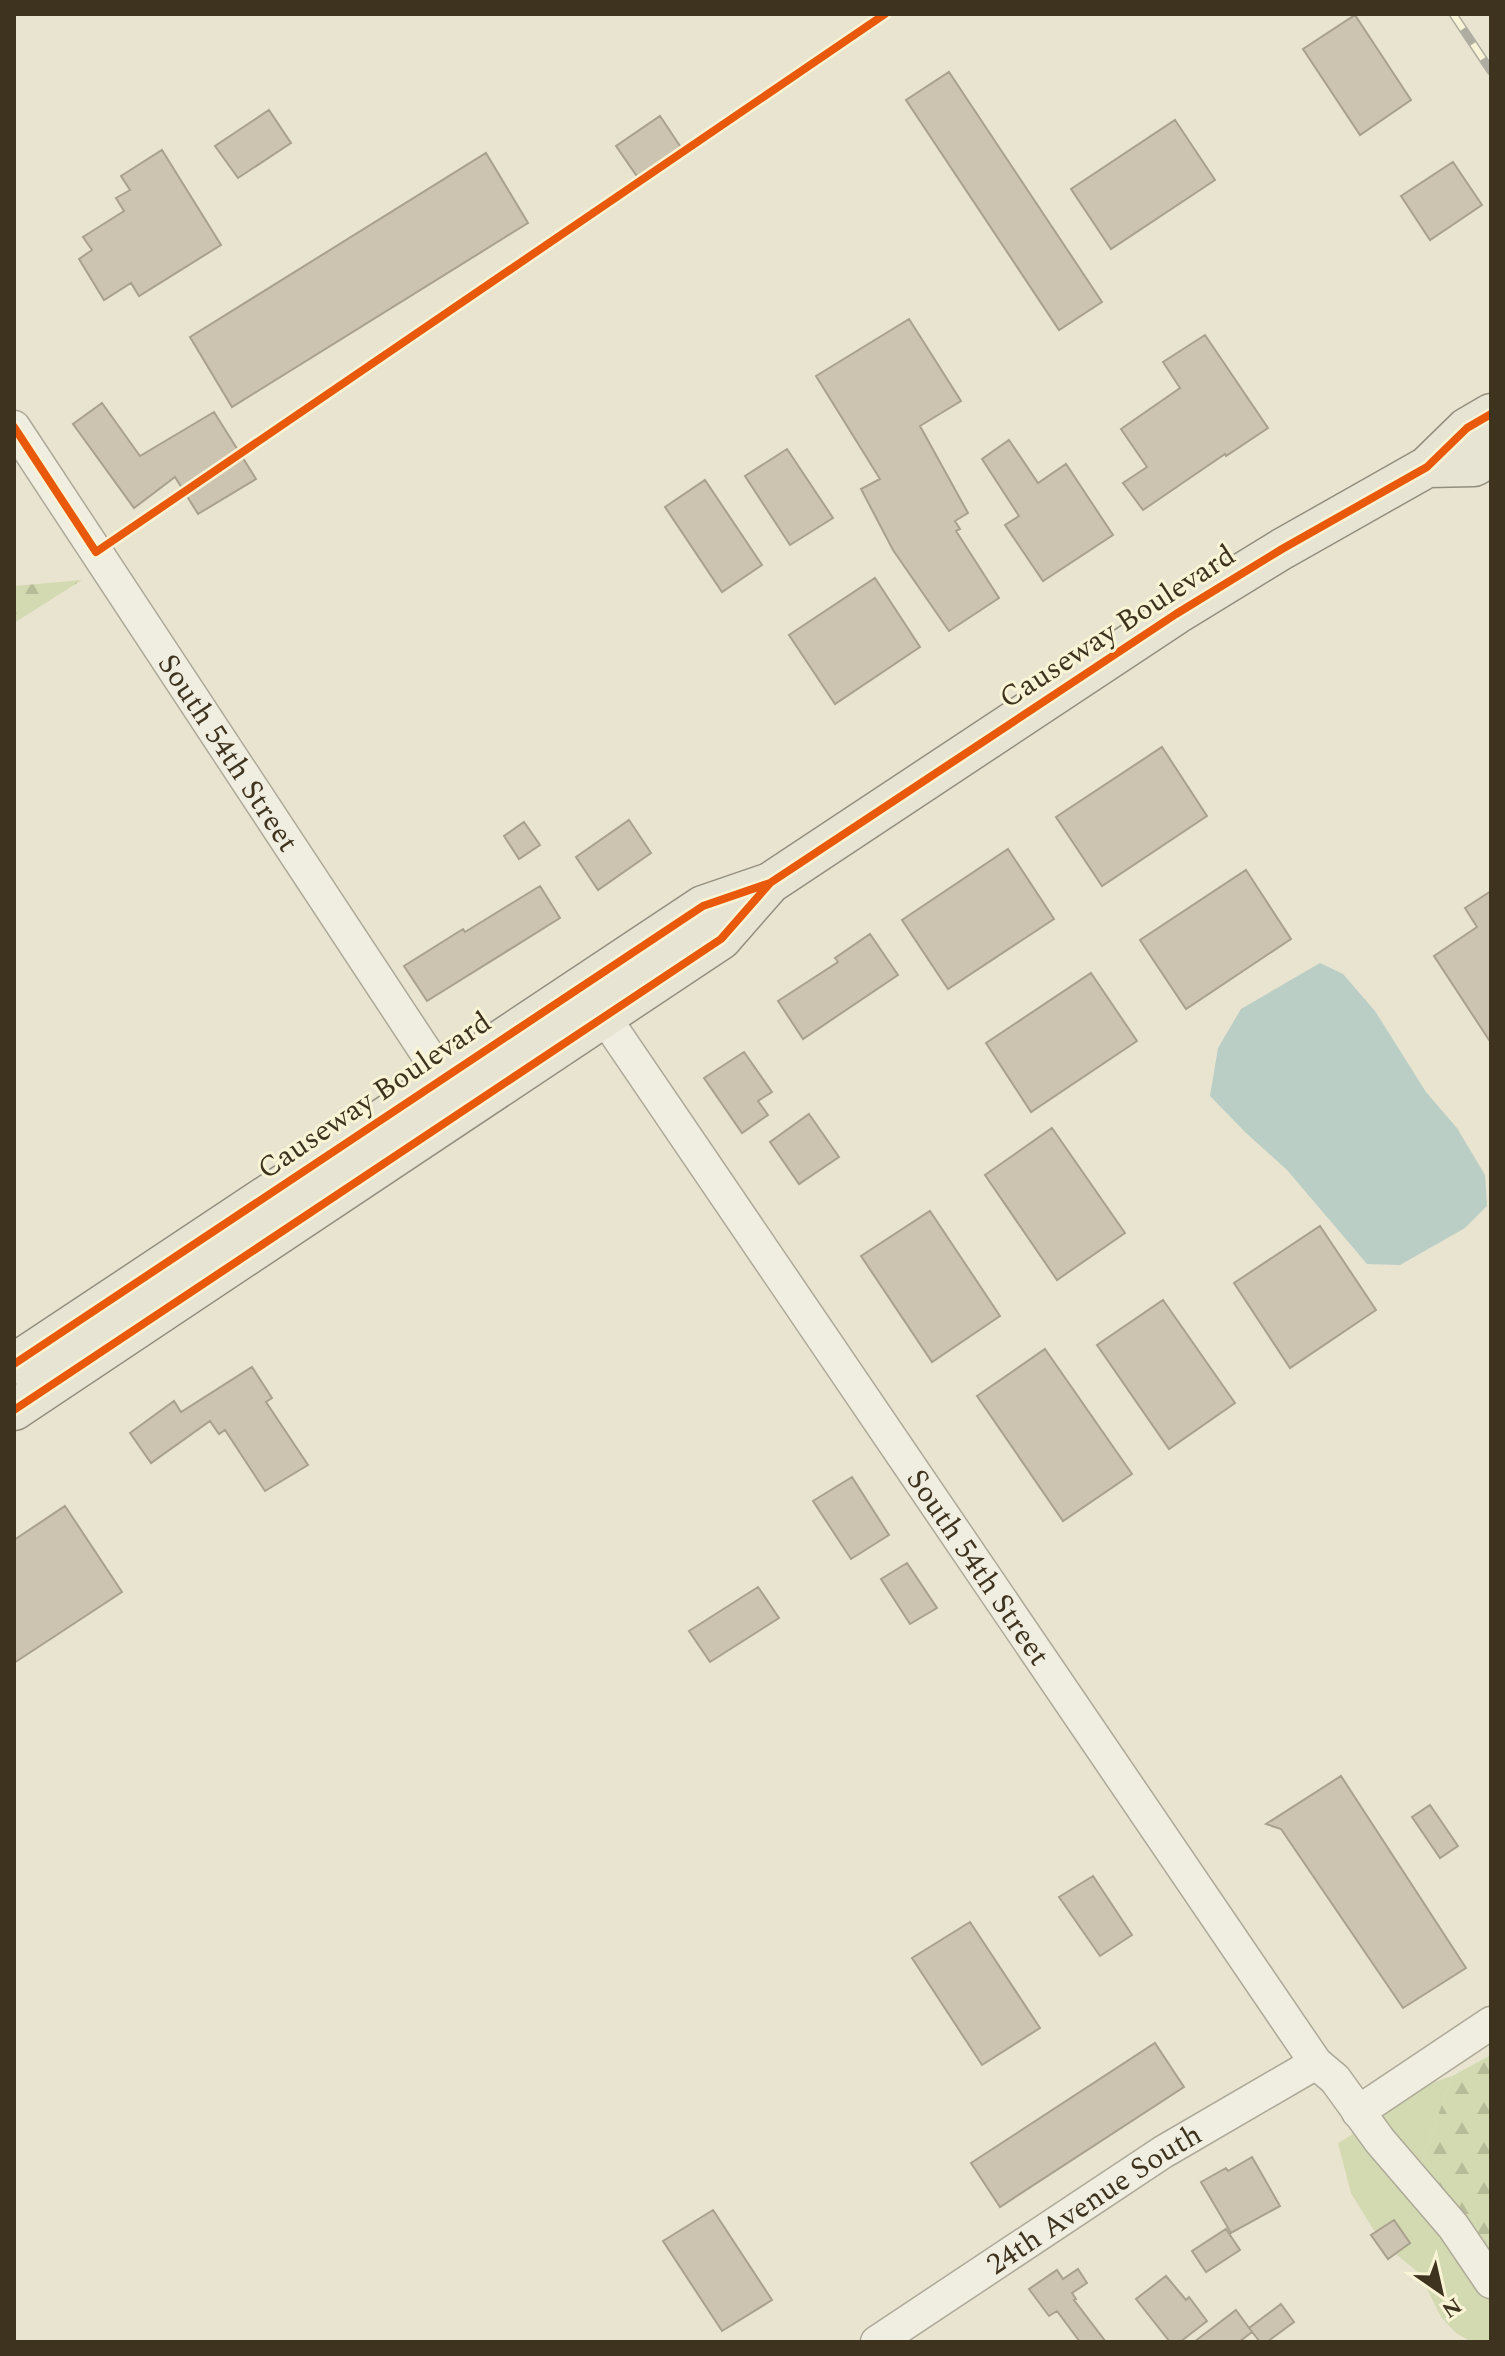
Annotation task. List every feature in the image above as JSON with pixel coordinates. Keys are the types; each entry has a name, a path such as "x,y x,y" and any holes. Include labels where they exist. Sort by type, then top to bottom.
{"main road":[{"name":"Causeway Boulevard","path":"14,1364 703,906 770,883 1176,614 1282,549 1427,467 1467,428 1491,414"},
{"name":"Causeway Boulevard","path":"1427,467 1474,466 1491,456"},
{"name":"Causeway Boulevard","path":"14,1410 721,939 770,883"},
{"path":"605,1018 603,1000 610,992 689,939 723,899"},
{"path":"204,1284 207,1264 216,1256 445,1097 448,1088 443,1078"}],"street":[{"name":"South 54th Street","path":"14,427 443,1078"},
{"name":"South 54th Street","path":"605,1018 1316,2063 1335,2079 1380,2141 1453,2226 1491,2282"},
{"path":"1358,2112 1491,2023"},
{"name":"24th Avenue South","path":"877,2342 1163,2152 1316,2063"}],"green space":[{"path":"82,580 14,623 14,586"},
{"path":"1491,2055 1491,2277 1420,2166 1452,2076"},
{"path":"1452,2076 1420,2166 1491,2277 1491,2342 1472,2342 1456,2333 1441,2317 1419,2273 1381,2242 1351,2193 1338,2143 1420,2087"}],"shaded area":[{"path":"1320,963 1343,974 1375,1011 1426,1092 1457,1128 1485,1175 1487,1206 1465,1228 1400,1265 1367,1264 1287,1170 1210,1096 1218,1048 1241,1009"}],"building":[{"path":"1355,15 1411,100 1360,135 1303,49"},
{"path":"949,72 1102,302 1059,330 906,100"},
{"path":"269,110 291,143 238,178 215,146"},
{"path":"660,116 686,155 643,185 616,146"},
{"path":"1175,120 1215,180 1111,249 1071,189"},
{"path":"162,150 221,245 139,296 131,283 104,300 79,259 92,250 83,237 124,211 116,198 130,190 121,176"},
{"path":"486,153 528,223 232,407 190,337"},
{"path":"1453,162 1482,205 1430,240 1401,196"},
{"path":"909,319 961,401 920,426 968,513 955,521 960,529 956,531 999,598 949,631 893,550 861,489 880,479 816,376"},
{"path":"1205,335 1268,428 1143,510 1123,483 1147,467 1121,429 1180,388 1163,362"},
{"path":"102,403 140,456 214,412 256,479 198,514 175,477 134,508 73,424"},
{"path":"1009,440 1038,483 1066,464 1113,535 1043,581 1005,525 1019,516 982,459"},
{"path":"787,449 833,518 790,545 745,476"},
{"path":"705,480 762,565 722,592 665,507"},
{"path":"875,578 920,647 835,704 789,635"},
{"path":"1162,747 1207,816 1102,886 1056,817"},
{"path":"629,820 651,853 598,890 576,857"},
{"path":"524,822 540,845 519,859 504,836"},
{"path":"1008,849 1054,919 948,989 902,920"},
{"path":"1246,870 1291,939 1186,1009 1140,940"},
{"path":"540,886 560,918 427,1001 404,966"},
{"path":"1491,891 1491,1043 1434,956 1477,927 1465,908"},
{"path":"870,934 898,975 803,1039 778,1001 838,962 835,958"},
{"path":"1091,973 1137,1041 1031,1112 986,1043"},
{"path":"744,1052 772,1092 758,1101 768,1115 742,1133 704,1078"},
{"path":"809,1114 839,1157 799,1184 770,1142"},
{"path":"1052,1128 1125,1233 1057,1280 985,1175"},
{"path":"930,1211 1000,1316 932,1362 861,1256"},
{"path":"1320,1226 1376,1310 1290,1368 1234,1283"},
{"path":"1163,1300 1235,1403 1169,1449 1097,1345"},
{"path":"1045,1349 1132,1474 1063,1521 977,1396"},
{"path":"252,1367 272,1398 266,1402 308,1465 265,1491 225,1430 219,1434 210,1421 151,1463 130,1433 174,1401 181,1412"},
{"path":"852,1477 889,1535 851,1559 813,1501"},
{"path":"65,1506 122,1592 14,1663 14,1540"},
{"path":"907,1563 937,1608 910,1624 881,1579"},
{"path":"758,1587 779,1618 710,1662 689,1631"},
{"path":"1341,1776 1466,1968 1403,2008 1281,1829 1266,1824"},
{"path":"1430,1805 1458,1846 1440,1858 1412,1817"},
{"path":"1093,1876 1132,1935 1100,1956 1059,1897"},
{"path":"970,1922 1040,2028 982,2065 912,1958"},
{"path":"1155,2043 1184,2087 1000,2207 971,2163"},
{"path":"1252,2157 1280,2206 1231,2233 1201,2182"},
{"path":"713,2210 772,2300 722,2331 663,2241"},
{"path":"1394,2220 1410,2243 1388,2259 1371,2235"},
{"path":"1226,2229 1240,2250 1206,2272 1192,2251"},
{"path":"1078,2269 1087,2283 1072,2293 1074,2300 1106,2342 1080,2342 1057,2311 1049,2316 1029,2289 1057,2270 1063,2279"},
{"path":"1166,2276 1186,2300 1189,2297 1207,2321 1180,2342 1170,2342 1136,2299"},
{"path":"1281,2304 1294,2322 1267,2342 1260,2342 1249,2328"},
{"path":"1236,2310 1252,2332 1239,2342 1194,2342"}],"railway":[{"path":"1453,14 1491,71"}],"cycle path":[{"path":"14,427 96,552 885,14"},
{"path":"14,1364 703,906 770,883 1176,614 1282,549 1427,467 1467,428 1491,414"},
{"path":"14,1410 721,939 770,883"}]}
